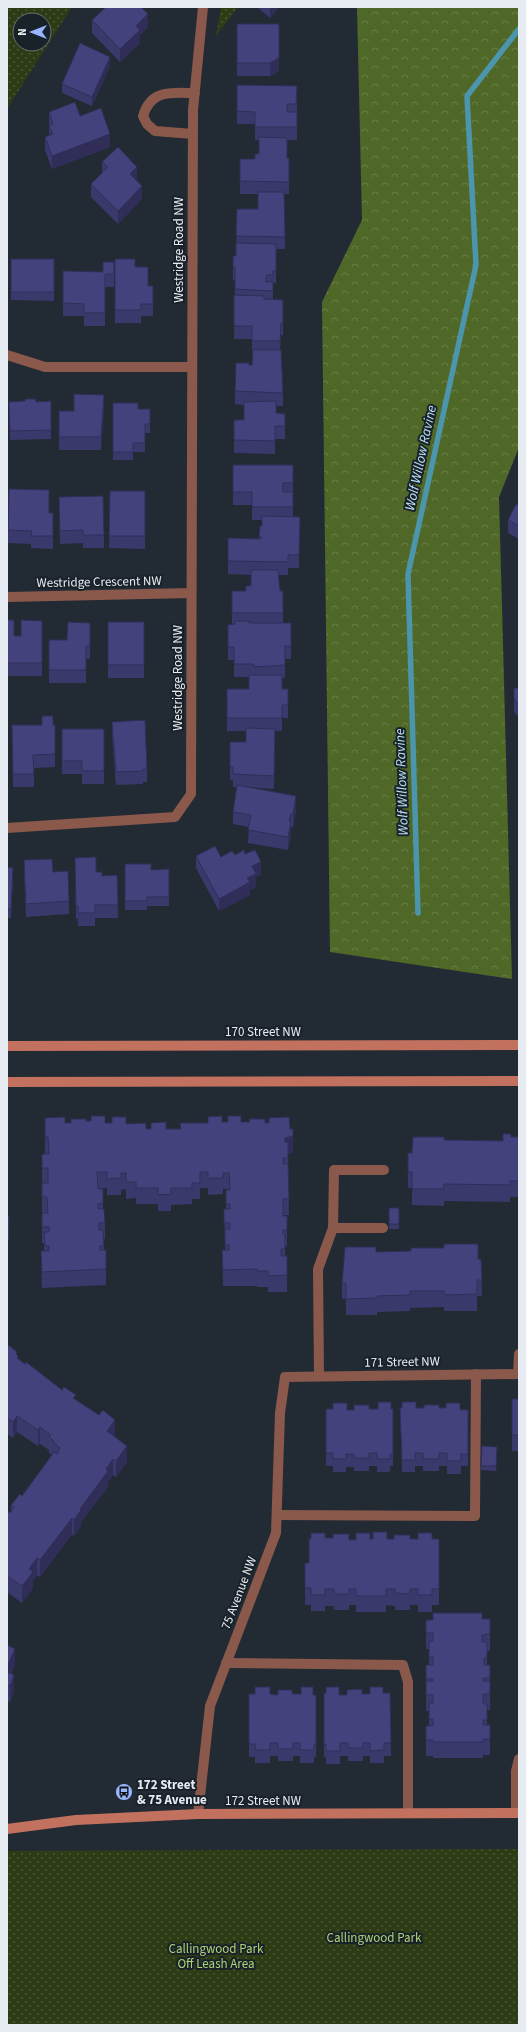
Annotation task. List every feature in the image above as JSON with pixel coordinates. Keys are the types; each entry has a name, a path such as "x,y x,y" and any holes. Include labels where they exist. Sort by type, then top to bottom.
{"main road":[{"name":"170 Street NW","path":"7,1046 519,1045"},
{"path":"7,1082 519,1081"},
{"name":"172 Street NW","path":"7,1829 76,1820 198,1814 517,1813"}],"street":[{"name":"Westridge Road NW","path":"7,828 175,817 190,794 193,134 194,93 202,7"},
{"path":"193,134 155,131 147,124 143,116 146,105 156,97 171,93 194,93"},
{"path":"7,355 45,366 192,366"},
{"name":"Westridge Crescent NW","path":"7,597 192,593"},
{"path":"319,1376 318,1269 333,1228 334,1170 384,1170"},
{"path":"333,1228 384,1228"},
{"path":"519,1354 519,1374"},
{"path":"277,1515 475,1516 476,1374"},
{"name":"171 Street NW","path":"285,1377 519,1374"},
{"name":"75 Avenue NW","path":"198,1814 210,1706 276,1533 280,1413 285,1377"},
{"path":"226,1663 402,1665 408,1682 408,1813"},
{"path":"517,1813 516,1771 519,1759"}],"green space":[{"path":"9,7 72,7 52,38 52,12 12,12 12,52 43,52 7,109 7,10"},
{"path":"221,7 238,7 216,36"},
{"path":"357,7 519,7 519,447 499,497 512,979 330,952 322,302 362,220"},
{"name":"Callingwood Park","path":"519,1849 519,2025 7,2025 7,1851"}],"building":[{"path":"106,7 141,7 148,14 136,26 140,30 120,49 92,20"},
{"path":"237,24 279,24 279,58 270,63 237,63"},
{"path":"80,43 110,57 92,97 62,84"},
{"path":"237,85 297,86 296,104 287,104 287,112 297,112 297,127 255,127 255,112 237,111"},
{"path":"75,102 80,116 101,108 110,134 52,156 45,137 53,134 49,126 53,124 49,112"},
{"path":"259,137 287,138 289,182 240,181 240,159 255,159 255,154 259,154"},
{"path":"118,147 137,167 130,174 142,186 118,211 91,184 108,167 102,162"},
{"path":"258,192 284,192 285,237 236,236 237,209 258,209"},
{"path":"236,243 276,244 276,271 273,271 273,275 266,275 266,282 273,282 273,291 235,289 235,267 233,267 233,256 236,256"},
{"path":"11,259 54,259 54,292 11,292"},
{"path":"115,259 135,259 135,267 148,267 148,286 153,286 153,304 141,304 141,310 115,310"},
{"path":"103,262 114,262 114,274 105,274 105,313 84,313 84,304 63,303 63,271 103,272"},
{"path":"234,295 264,296 264,299 283,300 283,323 281,323 280,341 252,341 252,326 234,326"},
{"path":"253,350 281,350 283,393 235,391 236,363 249,363 249,365 252,365"},
{"path":"74,394 104,395 101,437 59,437 59,411 74,411"},
{"path":"25,399 35,399 36,402 51,401 51,430 10,431 9,402 25,401"},
{"path":"276,401 276,413 285,414 285,426 275,426 275,441 234,440 234,420 244,420 244,402"},
{"path":"113,403 138,403 138,409 150,409 150,424 145,424 145,443 133,443 133,452 113,452"},
{"path":"233,465 293,465 293,483 283,483 283,492 293,492 293,507 252,507 252,492 233,492"},
{"path":"9,489 49,490 49,513 53,513 53,536 31,536 32,531 8,530"},
{"path":"110,491 145,491 145,536 109,536"},
{"path":"103,496 104,535 83,535 83,530 60,531 59,497"},
{"path":"516,504 519,506 519,526 508,520"},
{"path":"262,516 300,517 299,555 288,555 288,562 228,561 228,538 261,539 262,537 259,537 260,526 262,526"},
{"path":"251,570 278,570 280,591 283,591 283,613 232,613 232,591 246,591 246,586 251,586"},
{"path":"7,620 14,620 14,636 21,636 21,620 42,621 42,663 7,663"},
{"path":"235,621 249,621 249,623 291,623 291,646 285,646 285,665 254,667 254,664 234,664 234,647 228,647 228,625 235,624"},
{"path":"68,622 90,623 90,646 86,646 86,670 49,670 49,640 67,640"},
{"path":"108,622 144,622 144,665 108,665"},
{"path":"249,675 282,675 282,689 288,689 288,705 282,705 282,718 227,718 227,689 249,689"},
{"path":"514,688 519,688 519,704 514,700"},
{"path":"42,716 53,716 53,725 55,725 55,754 33,755 34,774 13,774 12,725 42,725"},
{"path":"145,720 147,769 143,769 143,771 116,772 112,722"},
{"path":"246,728 275,729 274,776 233,774 233,767 230,767 230,742 246,742"},
{"path":"62,729 104,729 104,771 82,771 82,761 62,761"},
{"path":"237,785 296,796 293,814 291,814 289,821 291,822 288,837 248,830 251,815 233,812"},
{"path":"215,846 221,857 232,851 235,855 244,850 245,854 255,850 261,862 252,866 256,874 247,878 250,882 219,899 196,856"},
{"path":"96,857 96,872 102,872 102,876 117,875 118,905 95,905 95,913 78,913 78,906 76,906 75,858"},
{"path":"52,859 53,872 68,871 69,901 26,904 24,860"},
{"path":"125,864 151,864 151,870 169,869 169,897 147,897 147,901 125,901"},
{"path":"7,867 13,868 11,909 7,909"},
{"path":"91,1116 105,1116 105,1123 112,1123 112,1117 126,1117 126,1124 146,1123 146,1129 151,1129 151,1123 166,1122 166,1129 181,1129 180,1123 208,1123 208,1117 222,1116 222,1122 228,1122 228,1116 241,1116 241,1122 250,1122 249,1119 265,1119 265,1123 269,1123 269,1118 289,1117 290,1129 293,1129 293,1136 285,1138 285,1142 288,1142 288,1158 283,1158 283,1164 288,1164 289,1199 283,1199 283,1216 287,1216 287,1230 283,1230 283,1234 285,1234 285,1249 281,1249 281,1256 287,1256 287,1275 268,1276 268,1271 257,1271 257,1269 223,1270 222,1250 229,1250 229,1245 225,1245 225,1229 230,1229 230,1223 224,1223 224,1209 230,1209 230,1204 226,1204 226,1190 230,1190 229,1173 223,1173 223,1178 208,1178 208,1172 200,1172 200,1183 192,1183 192,1188 171,1188 171,1194 158,1195 158,1188 136,1188 136,1182 126,1182 126,1173 121,1173 121,1178 107,1179 107,1172 97,1172 98,1189 103,1189 103,1203 98,1204 98,1209 104,1209 105,1223 99,1223 99,1230 103,1230 104,1246 100,1246 100,1250 106,1250 106,1269 42,1272 41,1251 49,1251 49,1246 45,1246 44,1232 49,1232 49,1227 42,1227 42,1213 48,1213 47,1197 42,1197 42,1183 48,1183 48,1168 42,1168 42,1154 49,1154 48,1137 45,1137 45,1118 65,1117 65,1123 71,1123 71,1119 86,1119 86,1121 91,1121"},
{"path":"503,1134 511,1134 511,1137 519,1137 519,1181 510,1181 510,1185 444,1184 444,1189 412,1189 412,1172 408,1172 408,1153 412,1153 413,1137 444,1137 444,1140 503,1141"},
{"path":"389,1208 399,1208 399,1224 389,1224"},
{"path":"7,1216 9,1216 9,1223 7,1223"},
{"path":"444,1244 478,1244 478,1259 481,1259 482,1280 477,1280 477,1294 444,1295 444,1291 410,1291 410,1295 346,1299 346,1283 342,1283 345,1247 376,1247 376,1252 411,1251 411,1248 444,1248"},
{"path":"7,1344 17,1352 17,1358 25,1364 26,1362 62,1390 64,1387 76,1395 73,1398 99,1415 103,1410 115,1420 107,1431 127,1446 116,1461 113,1459 106,1469 108,1471 80,1509 81,1510 74,1520 72,1518 40,1560 37,1558 29,1569 33,1572 22,1586 7,1576 7,1513 8,1511 10,1513 14,1507 11,1505 20,1494 22,1496 54,1452 57,1454 60,1448 49,1437 51,1435 40,1427 38,1430 17,1416 13,1422 7,1418"},
{"path":"512,1399 519,1399 519,1435 512,1435"},
{"path":"378,1402 391,1402 391,1409 393,1409 393,1454 390,1454 390,1459 377,1459 377,1453 369,1453 369,1458 354,1458 354,1454 346,1454 346,1459 333,1459 333,1453 326,1453 326,1409 333,1409 333,1403 347,1403 347,1410 354,1410 354,1405 369,1405 369,1409 378,1409"},
{"path":"402,1402 416,1402 416,1408 424,1408 424,1405 439,1405 439,1408 446,1408 446,1403 460,1403 460,1410 468,1410 468,1454 461,1454 461,1461 447,1461 447,1453 439,1453 439,1459 423,1459 423,1453 415,1453 415,1460 402,1460 400,1408 402,1408"},
{"path":"482,1446 497,1447 496,1466 481,1466"},
{"path":"373,1532 387,1532 387,1539 394,1539 394,1535 410,1535 410,1539 418,1539 418,1533 432,1533 432,1539 439,1539 439,1589 432,1589 432,1595 418,1595 418,1589 410,1589 410,1594 395,1593 395,1589 386,1589 386,1596 356,1596 356,1589 349,1589 349,1594 334,1594 334,1589 325,1589 325,1595 311,1595 311,1588 305,1588 305,1563 309,1563 309,1539 311,1539 311,1533 325,1533 325,1538 333,1538 333,1534 349,1534 349,1540 356,1540 356,1533 370,1533 370,1539 373,1539"},
{"path":"433,1613 482,1613 482,1619 490,1619 490,1634 482,1635 482,1642 487,1642 487,1658 484,1658 484,1665 490,1665 490,1678 483,1678 483,1681 490,1681 490,1694 483,1694 483,1704 487,1704 487,1720 483,1720 483,1725 490,1725 490,1739 483,1739 483,1742 433,1742 433,1740 426,1740 426,1726 433,1726 433,1719 429,1719 429,1703 433,1703 433,1695 426,1695 426,1681 433,1681 433,1679 426,1679 426,1665 433,1665 433,1657 429,1657 429,1641 433,1641 433,1633 426,1633 426,1620 433,1620"},
{"path":"7,1645 15,1649 7,1667"},
{"path":"7,1672 14,1675 10,1686 7,1685"},
{"path":"255,1687 270,1687 270,1694 278,1695 278,1690 292,1690 292,1694 301,1694 301,1687 313,1687 313,1695 316,1695 316,1744 314,1744 314,1750 300,1750 300,1743 293,1743 293,1749 278,1749 278,1743 270,1743 270,1750 255,1750 256,1744 249,1744 249,1694 255,1694"},
{"path":"326,1687 339,1687 339,1695 347,1695 347,1690 362,1689 362,1694 370,1694 370,1687 383,1687 383,1693 390,1693 391,1743 384,1743 384,1750 370,1751 370,1743 363,1743 363,1748 348,1748 348,1743 340,1743 340,1751 326,1751 326,1744 324,1744 324,1693 326,1693"}],"waterway":[{"name":"Wolf Willow Ravine","path":"418,913 408,574 476,265 467,96 519,29"}],"place":[{"name":"172 Street & 75 Avenue","path":"124,1792"}],"park label":[{"name":"Callingwood Park Off Leash Area","path":"216,1956"}]}
